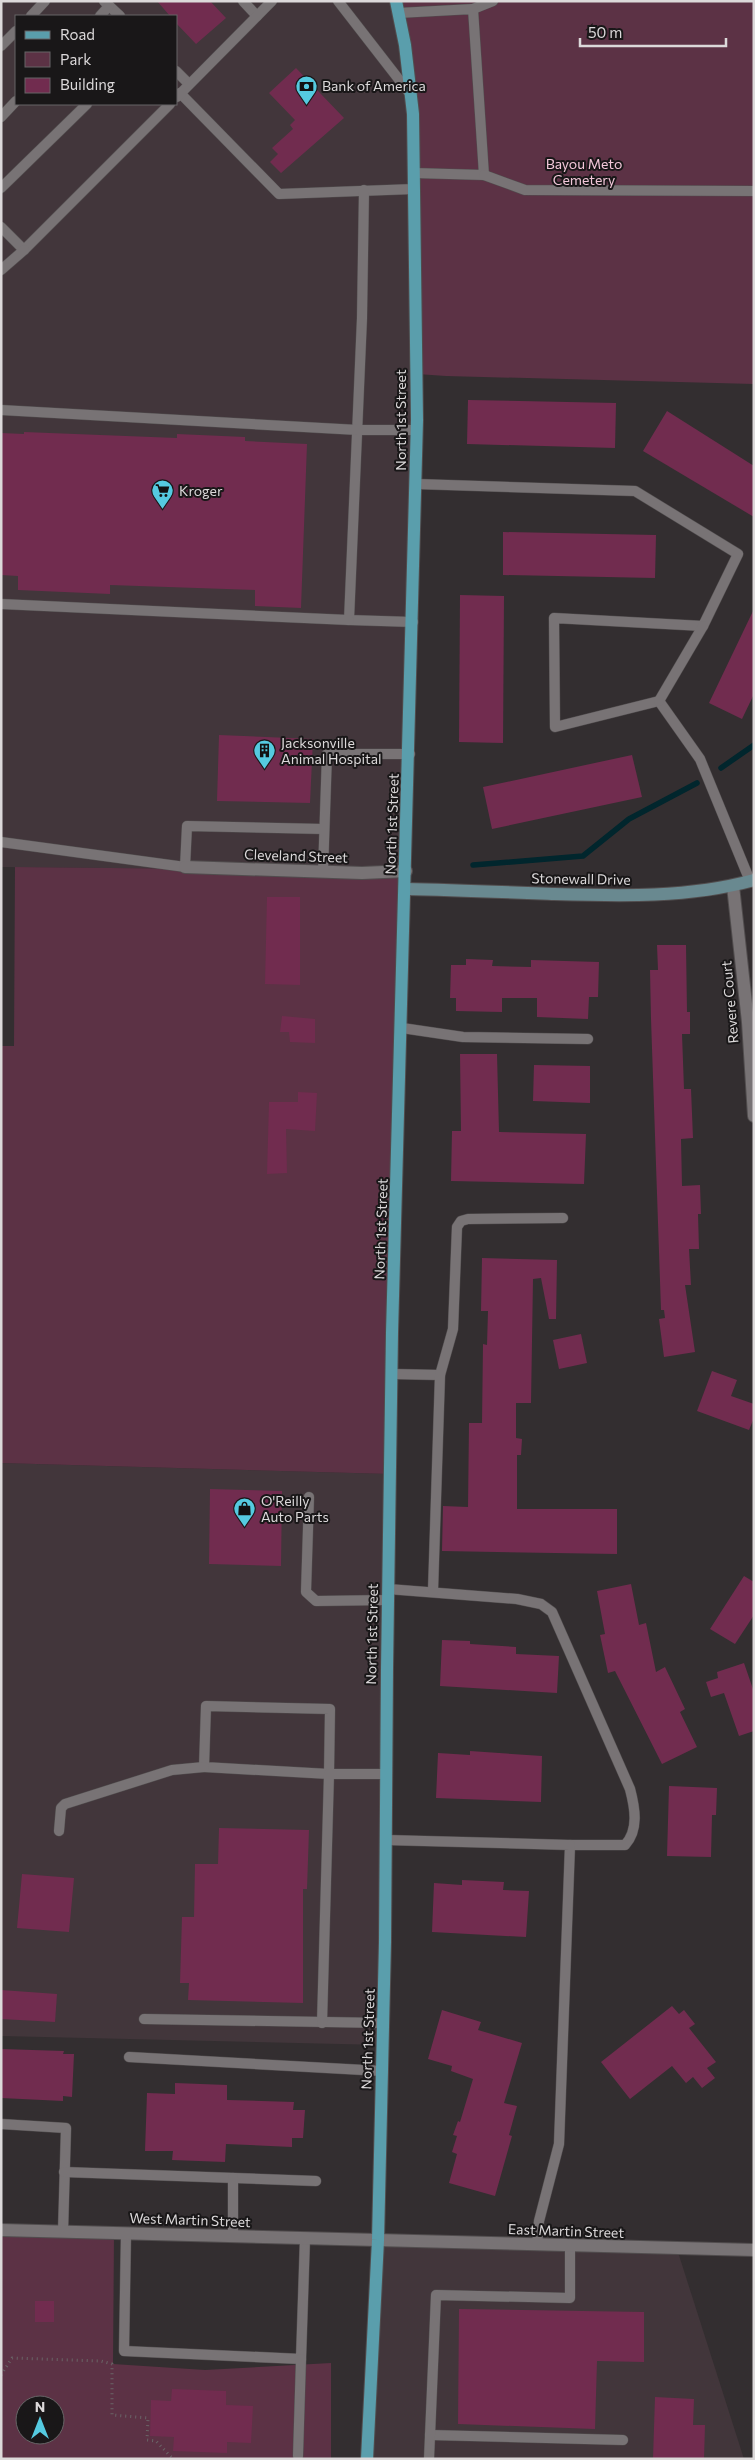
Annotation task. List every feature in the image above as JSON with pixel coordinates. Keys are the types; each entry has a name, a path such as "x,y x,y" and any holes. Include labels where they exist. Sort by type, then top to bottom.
{"main road":[{"name":"North 1st Street","path":"367,2459 378,2240 386,1840 392,1374 410,754 417,430 412,96 397,7"}],"street":[{"name":"Cleveland Street","path":"185,867 323,872 406,871"},
{"name":"Stonewall Drive","path":"406,889 610,896 651,895 733,886 752,881"},
{"name":"Revere Court","path":"733,886 748,1022 754,1116"},
{"name":"West Martin Street","path":"1,2230 378,2240"},
{"name":"East Martin Street","path":"378,2240 754,2250"}],"lane":[{"path":"31,15 45,1"},
{"path":"243,1 257,16"},
{"path":"272,1 178,95 279,194 414,189"},
{"path":"338,1 412,96"},
{"path":"397,7 473,9 493,1"},
{"path":"101,15 107,4 119,15"},
{"path":"473,9 484,174"},
{"path":"1,46 15,32"},
{"path":"178,74 189,84"},
{"path":"1,117 15,102"},
{"path":"1,188 86,105"},
{"path":"1,270 24,250 169,105"},
{"path":"414,173 484,174 524,190 754,191"},
{"path":"349,620 358,430 364,190"},
{"path":"1,227 24,250"},
{"path":"1,410 358,430 417,430"},
{"path":"416,484 635,491 738,554 703,626 659,701 555,727 554,618 703,626"},
{"path":"1,604 413,622"},
{"path":"659,701 700,759 752,881"},
{"path":"323,872 327,754 410,754"},
{"path":"1,842 185,867 188,826 324,829"},
{"path":"402,1028 463,1037 588,1039"},
{"path":"433,1591 440,1374 453,1329 457,1227 461,1221 468,1220 563,1218"},
{"path":"392,1374 440,1374"},
{"path":"309,1497 306,1592 316,1602 433,1591 517,1599 541,1604 552,1612 630,1789 635,1806 634,1828 631,1838 625,1845 386,1840"},
{"path":"204,1767 206,1706 330,1709 322,2023"},
{"path":"59,1831 61,1808 65,1804 172,1770 204,1767 329,1774 386,1774"},
{"path":"537,2245 539,2221 559,2144 570,1845"},
{"path":"144,2019 383,2023"},
{"path":"128,2057 382,2071"},
{"path":"1,2124 66,2128 63,2232"},
{"path":"64,2172 316,2181"},
{"path":"233,2178 233,2236"},
{"path":"126,2233 124,2350 300,2359"},
{"path":"298,2456 305,2238"},
{"path":"429,2459 436,2295 570,2298 570,2246"},
{"path":"430,2435 623,2440"}],"path":[{"path":"1,2375 12,2358 101,2361 112,2364 112,2415 148,2418 147,2440 156,2441 173,2459"}],"shaded area":[{"path":"1,1 396,1 414,189 406,871 1,867"},
{"path":"1,1463 390,1474 383,2045 1,2036"},
{"path":"378,2240 677,2249 744,2459 367,2459"}],"green space":[{"name":"Bayou Meto Cemetery","path":"396,1 754,1 754,384 417,374 413,114"},
{"path":"15,867 406,871 390,1474 1,1463 1,1046 14,1046"},
{"path":"1,2230 114,2233 113,2364 205,2370 331,2363 331,2459 1,2459"}],"building":[{"path":"157,1 210,1 226,18 196,44 178,25 178,15 169,15"},
{"name":"Bank of America","path":"296,68 344,118 281,173 270,162 278,154 272,148 293,129 290,125 295,120 269,93"},
{"path":"468,400 616,403 615,448 467,444"},
{"path":"667,411 754,466 754,517 643,451"},
{"name":"Kroger","path":"24,432 177,438 177,434 245,437 245,441 307,444 301,608 255,606 255,590 110,585 110,594 18,590 18,576 1,575 1,433 24,434"},
{"path":"503,532 656,535 655,578 503,575"},
{"path":"460,595 504,596 503,743 459,742"},
{"path":"754,609 754,694 742,719 709,703"},
{"name":"Jacksonville Animal Hospital","path":"219,735 313,739 310,803 217,801"},
{"path":"632,755 642,797 492,829 483,787"},
{"path":"267,897 300,897 300,985 265,984"},
{"path":"657,945 686,945 687,1012 690,1012 690,1034 682,1034 684,1089 691,1089 693,1138 681,1139 682,1186 700,1185 701,1214 698,1214 699,1249 689,1249 691,1285 685,1285 695,1352 664,1357 659,1319 665,1318 664,1310 661,1310 650,970 658,970"},
{"path":"466,959 493,960 492,966 531,967 531,960 599,962 598,997 589,997 588,1019 537,1017 537,998 502,998 502,1012 456,1011 456,998 450,998 451,965 466,965"},
{"path":"282,1016 315,1019 315,1043 290,1042 289,1032 280,1032"},
{"path":"460,1054 497,1054 499,1132 586,1134 584,1184 451,1181 452,1131 461,1131"},
{"path":"534,1065 590,1066 590,1103 533,1101"},
{"path":"298,1092 317,1093 315,1131 286,1129 287,1173 267,1174 269,1102 298,1102"},
{"path":"482,1258 557,1260 556,1319 549,1319 541,1278 533,1279 531,1403 516,1403 516,1438 522,1439 521,1455 517,1455 517,1509 617,1509 617,1554 442,1551 443,1506 468,1507 469,1423 482,1423 483,1344 487,1345 488,1311 481,1311"},
{"path":"581,1334 587,1363 559,1369 553,1340"},
{"path":"712,1371 737,1380 731,1396 754,1404 754,1418 749,1430 697,1411"},
{"name":"O'Reilly Auto Parts","path":"210,1489 282,1491 281,1566 209,1564"},
{"path":"744,1576 754,1582 754,1615 735,1644 710,1629"},
{"path":"631,1584 639,1625 646,1623 656,1672 665,1667 685,1709 680,1712 697,1747 662,1764 615,1671 608,1673 600,1635 605,1634 597,1591"},
{"path":"442,1640 470,1641 470,1644 516,1647 516,1654 559,1656 557,1693 440,1686"},
{"path":"744,1663 754,1692 754,1731 739,1736 724,1693 711,1697 706,1682 718,1678 717,1672"},
{"path":"470,1751 542,1756 541,1802 436,1798 438,1753 470,1755"},
{"path":"669,1786 717,1788 716,1815 712,1815 711,1857 667,1856"},
{"path":"219,1828 309,1830 307,1889 303,1889 303,2003 188,2000 189,1983 180,1983 182,1917 194,1917 195,1864 218,1864"},
{"path":"22,1874 74,1878 69,1932 17,1928"},
{"path":"462,1880 504,1882 503,1890 529,1891 526,1937 432,1932 434,1883 462,1885"},
{"path":"1,1990 57,1994 55,2022 1,2019"},
{"path":"672,2006 679,2014 684,2010 695,2024 689,2028 716,2062 707,2068 715,2078 702,2088 693,2077 686,2083 672,2066 630,2099 601,2062"},
{"path":"442,2010 481,2022 478,2030 522,2043 504,2103 517,2106 509,2135 512,2136 495,2196 449,2183 457,2154 452,2152 457,2136 453,2135 458,2121 460,2122 473,2079 451,2071 452,2066 428,2059"},
{"path":"1,2049 64,2051 63,2054 74,2054 72,2097 63,2096 63,2101 1,2098"},
{"path":"175,2083 227,2085 227,2100 294,2102 293,2110 305,2110 303,2138 292,2138 292,2147 226,2144 225,2162 172,2160 173,2151 145,2151 147,2093 175,2094"},
{"path":"35,2301 54,2301 54,2322 35,2322"},
{"path":"459,2309 644,2312 644,2362 597,2361 595,2429 458,2424"},
{"path":"172,2389 226,2391 226,2405 253,2406 251,2443 227,2442 227,2453 173,2451 174,2437 150,2436 151,2400 171,2401"},
{"path":"655,2397 694,2399 693,2425 705,2425 704,2459 653,2459"}],"waterway":[{"path":"721,768 754,745"},
{"path":"473,865 583,856 629,819 697,783"}],"place":[{"name":"Bank of America","path":"306,105"},
{"name":"Kroger","path":"163,510"},
{"name":"Jacksonville Animal Hospital","path":"265,770"},
{"name":"O'Reilly Auto Parts","path":"245,1528"}]}
